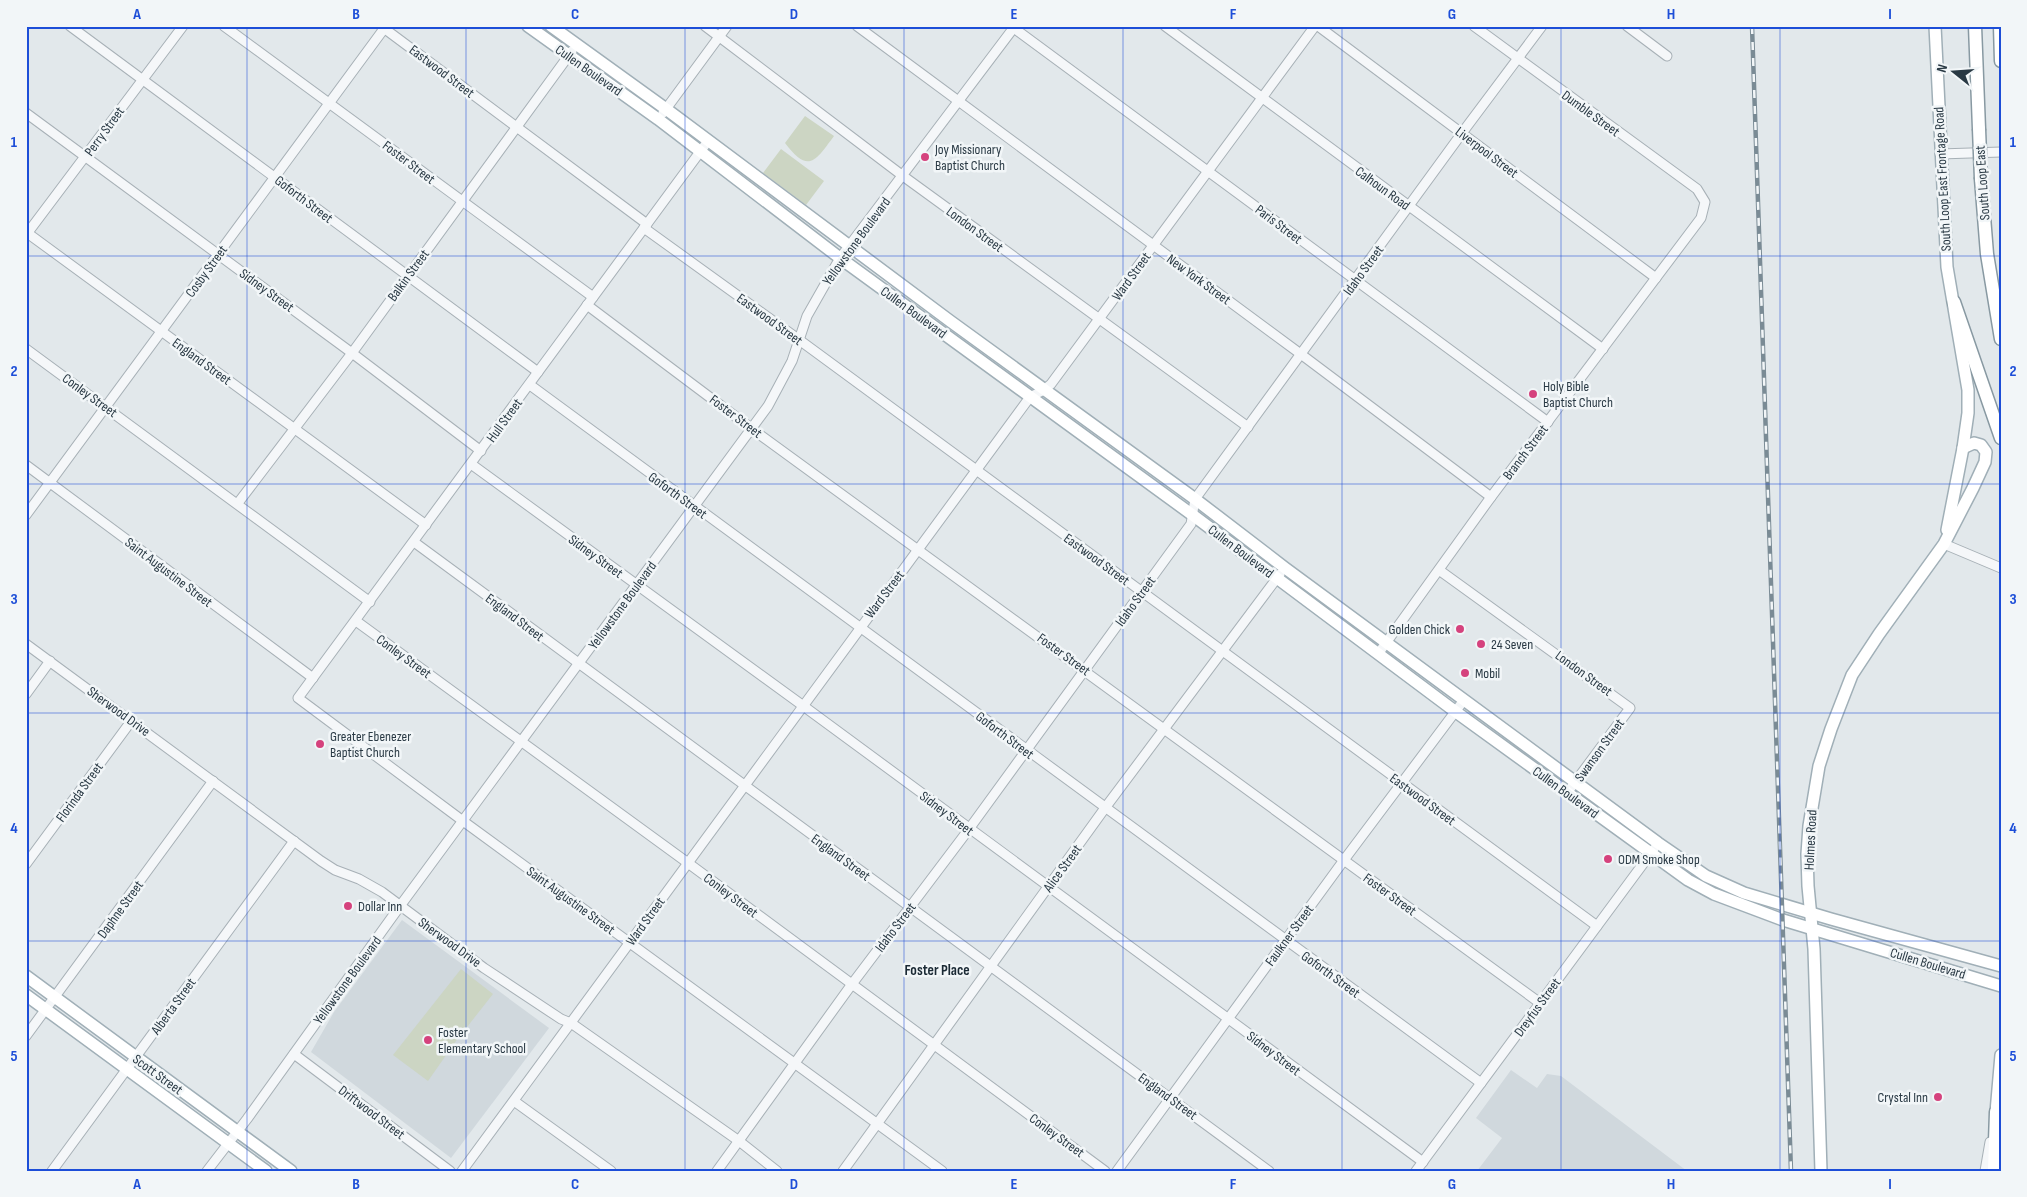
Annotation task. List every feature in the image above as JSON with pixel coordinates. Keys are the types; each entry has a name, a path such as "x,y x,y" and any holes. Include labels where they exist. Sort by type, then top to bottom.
{"highway":[{"name":"South Loop East","path":"1975,26 1978,129 1987,254 2001,338"},
{"path":"2000,26 2001,61"},
{"path":"1954,302 2001,438"},
{"path":"1994,1171 1996,1112"}],"main road":[{"name":"Cullen Boulevard","path":"528,26 658,119 840,258 1194,516 1650,854 1700,886 1747,907 1812,929 1947,968 2001,986"},
{"name":"Cullen Boulevard","path":"551,26 666,109 950,321 1195,499 1284,568 1658,843 1706,876 1744,893 2001,966"},
{"name":"South Loop East Frontage Road","path":"1935,26 1947,267 1968,390 1968,413 1963,448"},
{"path":"942,331 950,321"},
{"name":"Holmes Road","path":"1821,1171 1812,929 1807,854 1809,826 1819,766 1852,675 1944,544 1973,488 1985,462 1986,452 1981,445 1974,443 1963,448 1944,544"},
{"path":"1113,457 1121,445"},
{"path":"1700,886 1706,876"},
{"name":"Scott Street","path":"26,976 291,1171"},
{"name":"Scott Street","path":"26,995 266,1171"},
{"path":"1996,1112 2001,1055"}],"street":[{"name":"Goforth Street","path":"70,26 538,372"},
{"name":"Perry Street","path":"27,233 182,26"},
{"name":"Foster Street","path":"224,26 463,202 752,429 1540,1003"},
{"name":"London Street","path":"705,26 903,176 1248,427"},
{"path":"658,119 727,26"},
{"name":"New York Street","path":"857,26 1302,354 1491,497"},
{"name":"Calhoun Road","path":"1165,26 1603,349"},
{"name":"Ward Street","path":"462,1171 745,787 802,705 1030,397 1051,384 1316,26"},
{"name":"Liverpool Street","path":"1316,26 1656,278"},
{"name":"Dumble Street","path":"1474,26 1697,189 1705,202"},
{"name":"Idaho Street","path":"716,1171 1142,592 1191,524 1194,516 1195,499 1542,26"},
{"path":"1627,26 1667,56"},
{"name":"Cosby Street","path":"26,515 384,27"},
{"name":"Eastwood Street","path":"384,27 798,339 1597,926"},
{"name":"Yellowstone Boulevard","path":"207,1171 752,429 782,381 792,361 798,339 815,300 840,258 959,103 1013,27"},
{"name":"Paris Street","path":"1013,27 1548,422"},
{"name":"Balkin Street","path":"238,504 352,353 576,45"},
{"name":"Sidney Street","path":"26,113 219,254 481,451"},
{"name":"Hull Street","path":"298,698 708,141"},
{"path":"1940,154 2001,152"},
{"name":"Branch Street","path":"1378,654 1491,497 1701,218 1705,202"},
{"name":"England Street","path":"27,233 426,525"},
{"name":"Conley Street","path":"26,349 370,602"},
{"name":"Goforth Street","path":"530,385 695,508 860,626 1026,751 1481,1083"},
{"name":"Sidney Street","path":"471,464 1423,1162"},
{"name":"Saint Augustine Street","path":"26,465 313,678"},
{"name":"England Street","path":"414,542 578,665 991,965 1269,1171"},
{"path":"1944,544 2001,568"},
{"name":"Alice Street","path":"843,1171 1105,808 1284,568"},
{"name":"London Street","path":"1440,570 1630,708"},
{"name":"Conley Street","path":"356,621 1105,1171"},
{"name":"Sherwood Drive","path":"26,644 335,870 370,884 484,968 561,1019 571,1023 777,1171"},
{"path":"26,694 50,661"},
{"name":"Saint Augustine Street","path":"298,698 942,1171"},
{"name":"Faulkner Street","path":"1117,1171 1285,940 1464,700"},
{"name":"Swanson Street","path":"1567,793 1630,708"},
{"name":"Florinda Street","path":"26,864 132,720"},
{"name":"Daphne Street","path":"26,1036 213,781"},
{"name":"Alberta Street","path":"52,1171 294,841"},
{"name":"Dreyfus Street","path":"1416,1171 1658,843"},
{"name":"Driftwood Street","path":"294,1054 450,1171"},
{"path":"514,1100 610,1171"},
{"path":"1985,1171 1996,1112"}],"shaded area":[{"name":"Foster Elementary School","path":"402,920 549,1028 451,1158 311,1052 334,1012"},
{"path":"1511,1070 1537,1088 1547,1074 1561,1076 1687,1171 1477,1171 1502,1138 1476,1118"}],"green space":[{"path":"805,116 834,136 817,157 806,161 793,153 785,143"},
{"path":"781,149 824,181 806,205 763,173"},
{"path":"461,969 493,994 456,1041 428,1081 393,1055"}],"railway":[{"path":"1752,26 1791,1171"}],"place":[{"name":"Joy Missionary Baptist Church","path":"925,157"},
{"name":"Holy Bible Baptist Church","path":"1533,394"},
{"name":"Golden Chick","path":"1460,629"},
{"name":"24 Seven","path":"1481,644"},
{"name":"Mobil","path":"1465,673"},
{"name":"Greater Ebenezer Baptist Church","path":"320,744"},
{"name":"ODM Smoke Shop","path":"1608,859"},
{"name":"Dollar Inn","path":"348,906"},
{"name":"Foster Elementary School","path":"428,1040"},
{"name":"Crystal Inn","path":"1938,1097"}],"district":[{"name":"Foster Place","path":"937,970"}]}
